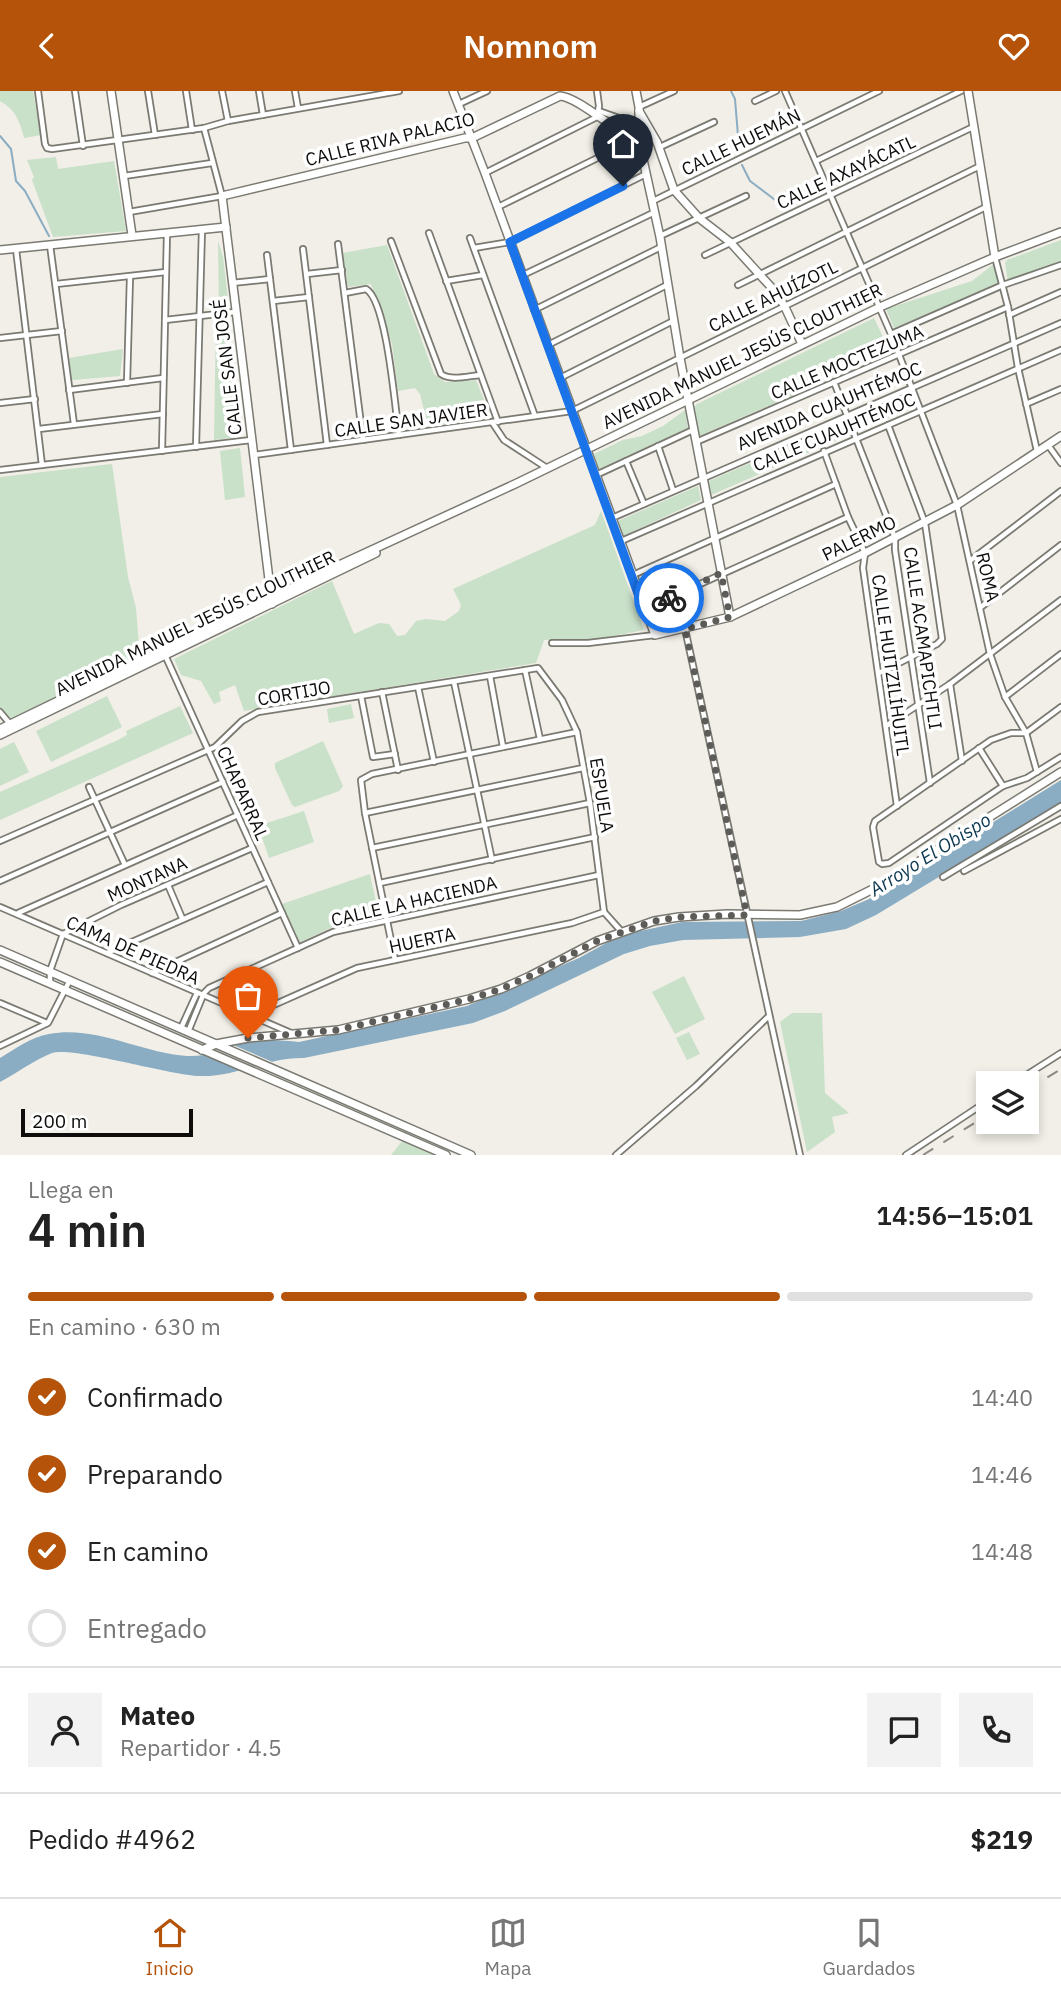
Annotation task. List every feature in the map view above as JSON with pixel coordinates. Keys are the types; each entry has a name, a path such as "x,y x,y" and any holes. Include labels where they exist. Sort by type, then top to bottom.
{"street":[{"path":"38,91 47,148 83,146 204,128 361,94 399,91"},
{"path":"75,91 83,146"},
{"path":"111,91 132,236"},
{"path":"148,91 155,135"},
{"path":"186,91 192,129"},
{"path":"222,91 228,121"},
{"path":"259,91 263,115"},
{"path":"295,91 298,109"},
{"path":"453,91 654,635 588,643 552,643"},
{"path":"459,104 487,91"},
{"path":"597,91 598,114"},
{"path":"636,91 639,109 637,140 662,247 680,358 730,617"},
{"path":"639,109 674,91"},
{"path":"755,101 776,91"},
{"name":"ROMA","path":"785,91 880,307 957,505 990,654 1005,697 1026,733 1037,772"},
{"name":"CALLE HUEMÁN","path":"653,201 880,91"},
{"path":"816,161 961,91"},
{"path":"968,91 995,257 1038,452"},
{"path":"559,94 598,114 637,140"},
{"name":"CALLE RIVA PALACIO","path":"222,196 472,138 559,94"},
{"path":"639,109 659,148 674,190 699,218 730,242 760,274 784,305 802,344"},
{"path":"485,173 598,114 639,125"},
{"path":"659,148 713,122"},
{"name":"CALLE AXAYÁCATL","path":"705,255 974,126"},
{"name":"CALLE SAN JOSÉ","path":"204,128 222,196 271,601"},
{"path":"498,207 637,140"},
{"path":"124,176 212,163"},
{"path":"738,285 981,166"},
{"path":"474,249 510,242 646,174"},
{"path":"129,212 222,196"},
{"path":"660,237 746,196"},
{"name":"CALLE AHUÍZOTL","path":"572,411 986,207"},
{"path":"522,275 654,212"},
{"path":"0,250 226,227"},
{"path":"195,447 202,229"},
{"name":"AVENIDA MANUEL JESÚS CLOUTHIER","path":"0,729 12,726 397,543 403,537 880,307 995,257 1061,232"},
{"path":"162,451 167,233"},
{"path":"429,233 495,422 504,440 547,468"},
{"path":"470,238 535,416"},
{"path":"391,241 441,374 452,378 480,376"},
{"path":"338,244 363,440"},
{"path":"50,245 74,424"},
{"path":"534,310 662,247"},
{"path":"16,248 42,465"},
{"path":"303,249 327,445"},
{"path":"267,255 291,450"},
{"path":"891,334 1003,285 1061,265"},
{"path":"307,275 342,270"},
{"path":"56,284 166,272"},
{"path":"446,281 483,275"},
{"path":"127,383 130,277"},
{"path":"232,283 270,279"},
{"path":"548,345 667,285"},
{"path":"345,293 369,290 373,296 386,337 399,435"},
{"path":"1009,315 1061,292"},
{"path":"273,301 309,297"},
{"name":"CALLE MOCTEZUMA","path":"696,442 1008,307"},
{"path":"165,320 235,311"},
{"path":"560,377 674,321"},
{"name":"AVENIDA CUAUHTÉMOC","path":"610,519 1061,323"},
{"path":"0,338 62,331"},
{"name":"CALLE CUAUHTÉMOC","path":"619,542 1061,350"},
{"path":"69,390 163,378"},
{"name":"CALLE ACAMAPICHTLI","path":"834,382 895,538 930,783"},
{"path":"1026,404 1061,389"},
{"path":"0,403 35,399"},
{"name":"CALLE SAN JAVIER","path":"253,455 572,411"},
{"path":"39,429 163,414"},
{"path":"879,673 941,641 925,523 888,425"},
{"path":"595,475 694,429"},
{"name":"PALERMO","path":"654,635 730,617 865,553 957,505 1061,436"},
{"path":"0,470 251,440"},
{"path":"1048,445 1061,463"},
{"path":"658,446 673,490"},
{"name":"CALLE HUITZILÍHUITL","path":"824,451 848,517 865,553 863,568 897,806"},
{"path":"626,461 644,504"},
{"path":"632,576 836,484"},
{"path":"971,560 1061,491"},
{"path":"644,610 848,517"},
{"path":"981,607 1061,545"},
{"path":"886,726 950,684 1061,600"},
{"path":"685,629 800,1155"},
{"name":"CHAPARRAL","path":"164,653 298,948"},
{"path":"1005,697 1061,654"},
{"name":"CORTIJO","path":"0,841 208,750 221,742 249,715 268,709 538,668"},
{"name":"ESPUELA","path":"538,668 562,700 577,732 590,803 604,912"},
{"path":"525,670 540,739"},
{"path":"490,676 503,747"},
{"path":"454,682 492,860"},
{"path":"950,684 962,761"},
{"path":"418,688 435,762"},
{"path":"382,692 398,770"},
{"path":"360,696 373,757 395,754"},
{"path":"1061,707 1026,733 1001,736 979,748 878,820 873,827 878,859 882,865 889,863 1003,786 1037,772 1061,757"},
{"path":"0,712 12,726"},
{"name":"AVENIDA MANUEL JESÚS CLOUTHIER","path":"0,736 12,726"},
{"path":"395,960 365,813 361,780 372,774 577,732"},
{"path":"979,748 1003,786"},
{"path":"365,813 583,768"},
{"path":"205,1051 219,1045 284,1032 294,1034 338,1030 469,999 501,989 621,931 679,917 817,913 856,899 883,884 1061,772"},
{"path":"0,881 223,782"},
{"path":"89,787 125,865"},
{"path":"372,848 590,803"},
{"path":"943,877 1061,806"},
{"path":"17,914 238,815"},
{"path":"964,871 1061,819"},
{"path":"380,883 595,837"},
{"name":"MONTANA","path":"63,934 121,905 252,848"},
{"name":"CALLE LA HACIENDA","path":"203,996 215,984 333,932 600,875"},
{"path":"107,953 268,881"},
{"path":"168,885 182,918"},
{"name":"CAMA DE PIEDRA","path":"0,907 251,1015 284,1032"},
{"path":"604,912 621,931"},
{"name":"HUERTA","path":"251,1015 357,968 586,920 604,912"},
{"path":"152,973 282,913"},
{"path":"50,983 50,971 63,934"},
{"path":"0,950 471,1155"},
{"path":"0,962 446,1155"},
{"path":"1,1045 48,1023 70,980"},
{"path":"184,1030 197,993"},
{"path":"184,1030 203,996"},
{"path":"0,1003 48,1023"},
{"path":"616,1155 696,1086 769,1016"},
{"path":"1033,1071 1061,1053"},
{"path":"905,1155 976,1109"}],"green space":[{"path":"0,91 33,91 41,135 24,138 16,116 0,101"},
{"path":"56,157 58,169 114,161 126,231 53,237 27,160"},
{"path":"1061,240 1061,262 1008,282 1005,263 1007,260"},
{"path":"218,241 223,257 229,307 225,309 219,308"},
{"path":"387,245 434,374 445,382 476,380 491,417 428,426 420,394 415,388 398,391 392,344 371,284 348,287 343,253"},
{"path":"995,263 999,284 894,328 886,309 972,281"},
{"path":"226,316 242,433 237,437 214,440 216,317"},
{"path":"874,318 885,341 822,368 828,380 699,436 694,407 697,404"},
{"path":"123,349 120,376 72,380 69,358"},
{"path":"909,394 913,407 859,431 855,417"},
{"path":"685,410 688,428 599,469 594,454 663,426"},
{"path":"845,422 851,434 711,495 709,481"},
{"path":"240,448 245,497 225,500 220,451"},
{"path":"112,464 128,577 136,608 140,658 11,718 0,708 0,477"},
{"path":"698,486 701,500 623,536 618,521"},
{"path":"601,511 644,630 597,639 544,640 536,663 244,711 235,685 219,692 221,701 214,704 201,681 181,675 174,659 332,581 354,634 379,623 389,624 397,636 405,635 416,621 445,621 459,611 461,605 453,589 595,525"},
{"path":"107,696 122,727 51,762 36,731"},
{"path":"351,704 354,718 329,723 327,709"},
{"path":"180,706 193,733 0,820 0,792 118,740 127,735 126,731"},
{"path":"323,741 343,786 339,791 295,807 275,763"},
{"path":"14,742 29,772 0,786 0,749"},
{"path":"304,811 314,842 269,858 258,826"},
{"path":"370,874 379,916 335,926 300,942 282,904"},
{"path":"684,976 705,1019 675,1034 652,992"},
{"path":"792,1013 822,1013 825,1093 849,1113 832,1117 835,1132 807,1152 780,1022"},
{"path":"689,1032 700,1054 687,1060 676,1038"},
{"path":"403,1140 437,1155 391,1155"}],"water":[{"path":"1061,780 1061,803 876,915 846,929 800,937 683,940 650,946 624,954 505,1011 473,1023 226,1073 200,1076 63,1052 45,1056 0,1082 0,1058 49,1034 84,1033 187,1056 207,1054 253,1041 299,1042 467,1006 579,958 619,936 682,922 801,921 841,911 869,899"}],"pier":[{"path":"231,1044 275,1063 247,1073 202,1054"}],"waterway":[{"path":"731,91 735,99 739,148"},
{"path":"0,136 11,149 16,181 25,191 49,236"},
{"path":"742,165 750,181 783,206"}],"railway":[{"path":"1039,1083 1061,1069"},
{"path":"923,1155 976,1122"}],"way so far":[{"path":"248,1038 338,1030 469,999 530,976 597,941 654,921 679,917 747,915 685,629 730,617 721,573 669,598"}],"route":[{"path":"623,186 510,242 644,610 669,598"}],"water label":[{"name":"Arroyo El Obispo","path":"930,854"}]}
